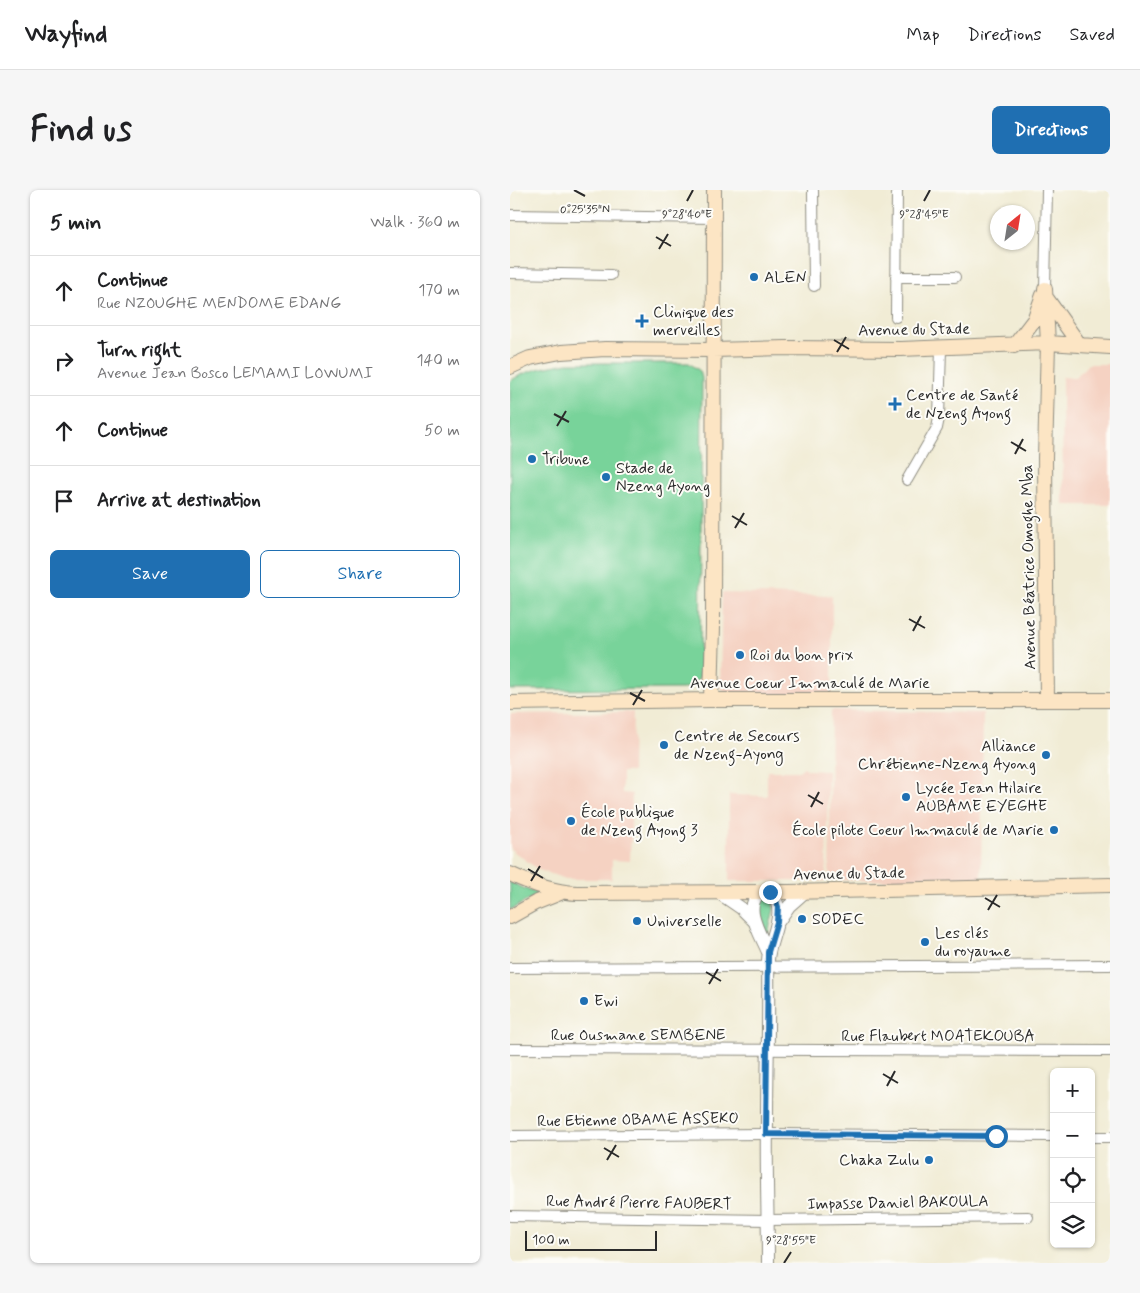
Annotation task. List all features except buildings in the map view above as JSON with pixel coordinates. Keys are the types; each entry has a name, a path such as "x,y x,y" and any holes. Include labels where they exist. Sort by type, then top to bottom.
{"main road":[{"path":"711,700 713,627 714,190"},
{"path":"1045,289 1049,304 1074,344 1056,352 1046,370"},
{"path":"1014,346 1034,320 1045,289"},
{"name":"Avenue Béatrice Omoghe Mba","path":"1045,289 1048,343 1045,458 1048,700"},
{"name":"Avenue du Stade","path":"510,367 530,358 561,352 605,350 941,348 1048,343 1110,347"},
{"path":"1014,346 1030,347 1043,360 1046,370"},
{"name":"Avenue Coeur Immaculé de Marie","path":"510,702 1110,700"},
{"path":"510,874 560,892"},
{"name":"Avenue du Stade","path":"560,892 765,893 1110,885"},
{"path":"510,917 560,892"}],"street":[{"path":"813,190 814,286"},
{"path":"896,317 897,190"},
{"path":"1045,289 1047,190"},
{"path":"510,215 714,218"},
{"path":"510,273 611,275"},
{"path":"896,276 955,277"},
{"path":"906,480 937,428 941,348"},
{"path":"775,928 789,906 806,891"},
{"path":"719,893 741,908 756,924"},
{"path":"768,952 752,913 753,900 765,893 774,896 778,907 775,928 768,952 766,1134 768,1263"},
{"path":"510,968 1110,965"},
{"name":"Rue Ousmane SEMBENE","path":"510,1049 767,1051"},
{"name":"Rue Flaubert MOATEKOUBA","path":"767,1051 1110,1051"},
{"name":"Rue Etienne OBAME ASSEKO","path":"510,1136 766,1134 1050,1136"},
{"path":"1095,1137 1110,1137"},
{"name":"Rue André Pierre FAUBERT","path":"510,1216 768,1220"},
{"name":"Impasse Daniel BAKOULA","path":"768,1220 1028,1217"}],"shaded area":[{"path":"1088,364 1110,364 1110,505 1063,505 1062,377 1075,378"},
{"path":"722,593 832,596 832,696 729,696 720,687"},
{"name":"Lycée Jean Hilaire AUBAME EYEGHE","path":"831,710 983,713 981,881 829,880"},
{"name":"École publique de Nzeng Ayong 3","path":"633,712 632,772 622,772 622,793 632,794 630,861 612,860 612,879 566,879 539,870 510,847 510,714"},
{"path":"804,767 808,770 828,771 826,881 729,881 729,795 767,796 767,771 799,771"}],"green space":[{"name":"Stade de Nzeng Ayong","path":"568,363 689,363 700,371 702,378 700,677 690,687 683,689 510,690 510,381 531,371"},
{"path":"510,882 530,891 545,894 532,898 510,910"},
{"path":"759,898 772,899 774,909 768,934 765,933 757,903"}],"place":[{"name":"ALEN","path":"754,277"},
{"name":"Clinique des merveilles","path":"642,321"},
{"name":"Centre de Santé de Nzeng Ayong","path":"895,404"},
{"name":"Tribune","path":"532,459"},
{"name":"Stade de Nzeng Ayong","path":"606,477"},
{"name":"Roi du bon prix","path":"740,655"},
{"name":"Centre de Secours de Nzeng-Ayong","path":"664,745"},
{"name":"Alliance Chrétienne-Nzeng Ayong","path":"1046,755"},
{"name":"Lycée Jean Hilaire AUBAME EYEGHE","path":"906,797"},
{"name":"École publique de Nzeng Ayong 3","path":"571,821"},
{"name":"École pilote Coeur Immaculé de Marie","path":"1054,830"},
{"name":"SODEC","path":"802,919"},
{"name":"Universelle","path":"637,921"},
{"name":"Les clés du royaume","path":"925,942"},
{"name":"Ewi","path":"584,1001"},
{"name":"Chaka Zulu","path":"929,1160"}],"route":[{"path":"770,892 777,902 778,914 768,952 766,1134 996,1136"}]}
